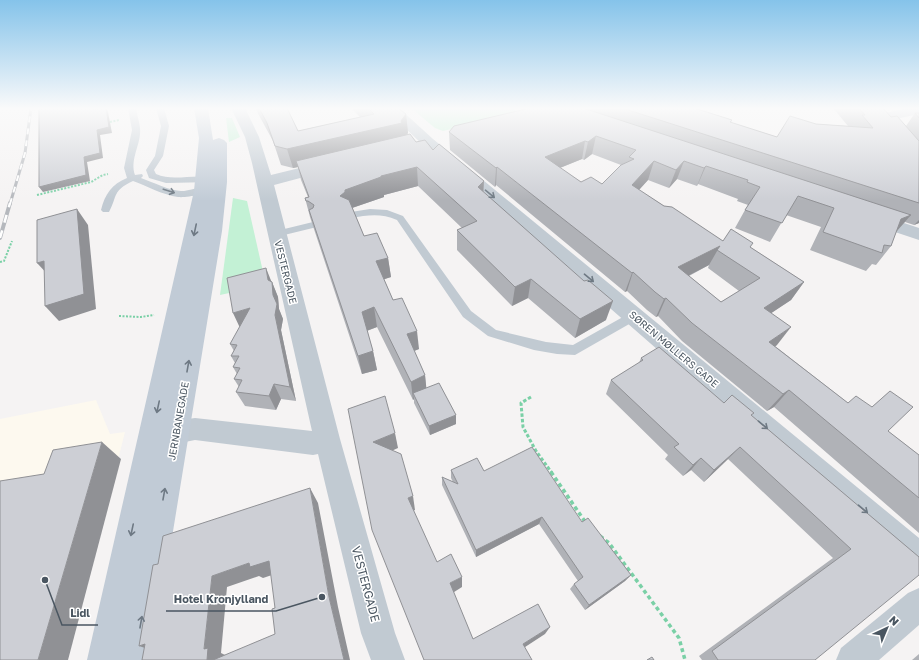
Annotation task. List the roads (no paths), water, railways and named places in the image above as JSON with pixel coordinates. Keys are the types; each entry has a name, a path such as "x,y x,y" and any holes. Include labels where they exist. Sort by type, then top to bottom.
{"main road":[{"path":"206,139 208,184"},
{"path":"208,184 220,154 218,139"},
{"name":"JERNBANEGADE","path":"135,660 178,311 208,184"},
{"name":"JERNBANEGADE","path":"104,660 163,435 213,231 208,184"}],"street":[{"name":"VESTERGADE","path":"252,139 327,439 378,633 388,660"},
{"name":"SØREN MØLLERS GADE","path":"425,139 919,557"},
{"path":"264,182 344,162"},
{"path":"859,214 919,234"},
{"path":"163,435 195,429 313,443 327,439"},
{"path":"853,660 919,604"}],"lane":[{"path":"131,175 130,160 134,139"},
{"path":"150,173 151,168 159,156 162,139"},
{"path":"106,210 107,202 112,192 131,175 150,173 157,179 165,181 208,184"},
{"path":"131,175 179,194 208,184"},
{"path":"351,215 372,211 387,212 400,218 467,314 478,325 493,333 569,351 575,350 634,316"},
{"path":"276,234 313,225"}],"railway":[{"path":"10,204 25,153 27,139"},
{"path":"0,238 10,203"}],"place":[{"name":"Lidl","path":"45,580"},
{"name":"Hotel Kronjylland","path":"322,597"}]}
